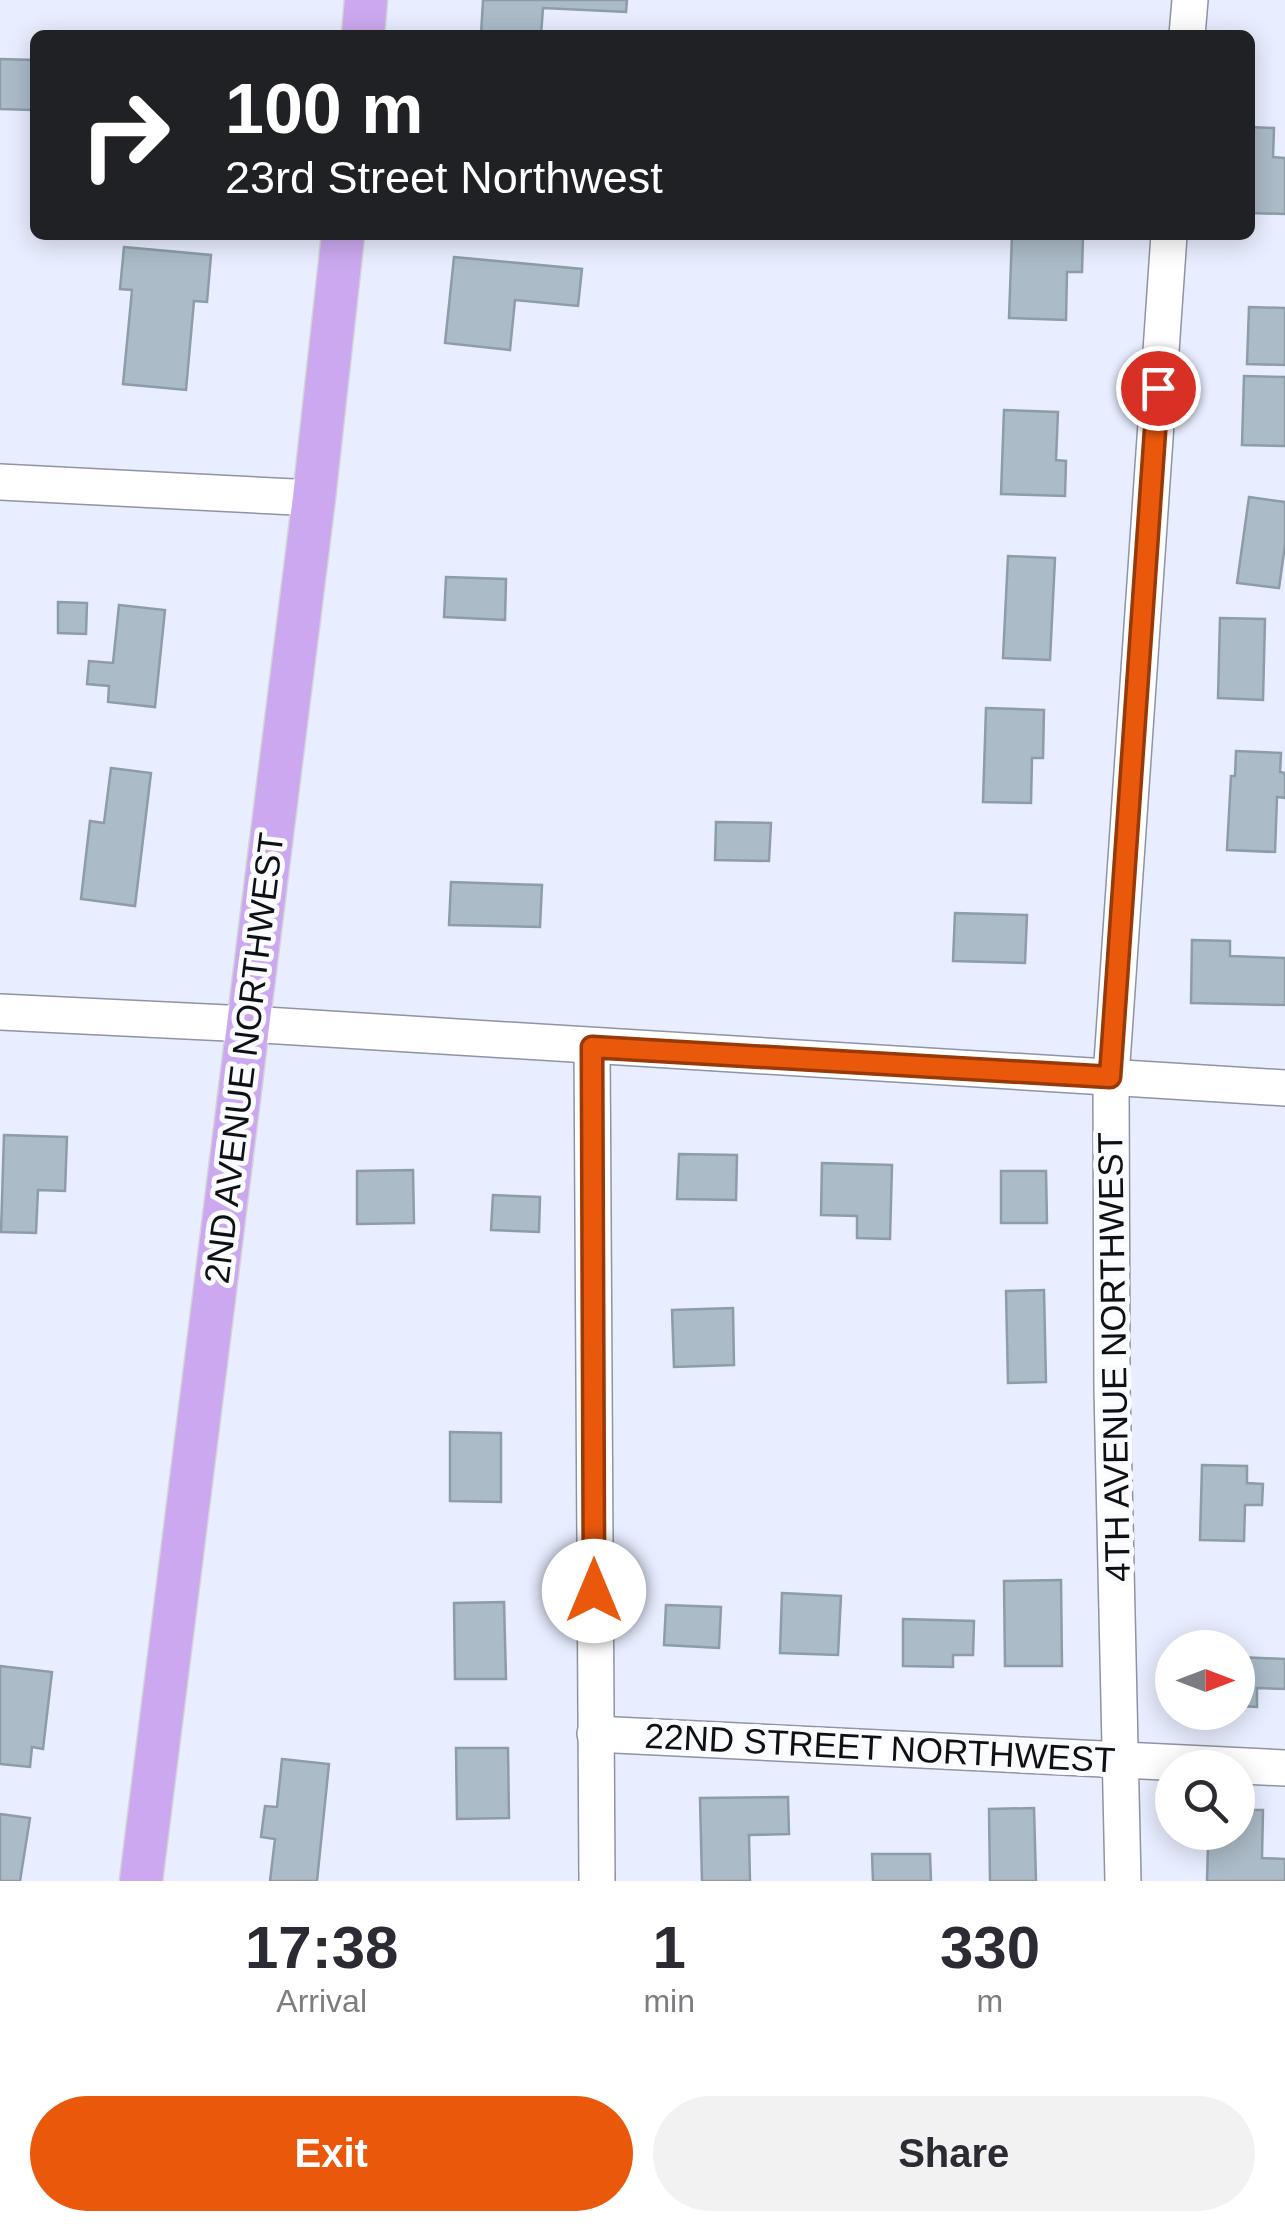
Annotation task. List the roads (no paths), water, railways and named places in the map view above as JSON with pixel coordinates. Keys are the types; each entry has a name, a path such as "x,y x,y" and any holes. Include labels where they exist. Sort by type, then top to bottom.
{"main road":[{"path":"363,30 366,0"},
{"name":"2ND AVENUE NORTHWEST","path":"141,1881 314,498 342,240"}],"street":[{"path":"1187,30 1190,0"},
{"name":"4TH AVENUE NORTHWEST","path":"1123,1881 1112,1389 1110,1077 1169,240"},
{"path":"0,482 314,498"},
{"path":"0,1012 1285,1088"},
{"path":"592,1047 597,1881"},
{"name":"22ND STREET NORTHWEST","path":"594,1734 1285,1768"}]}
